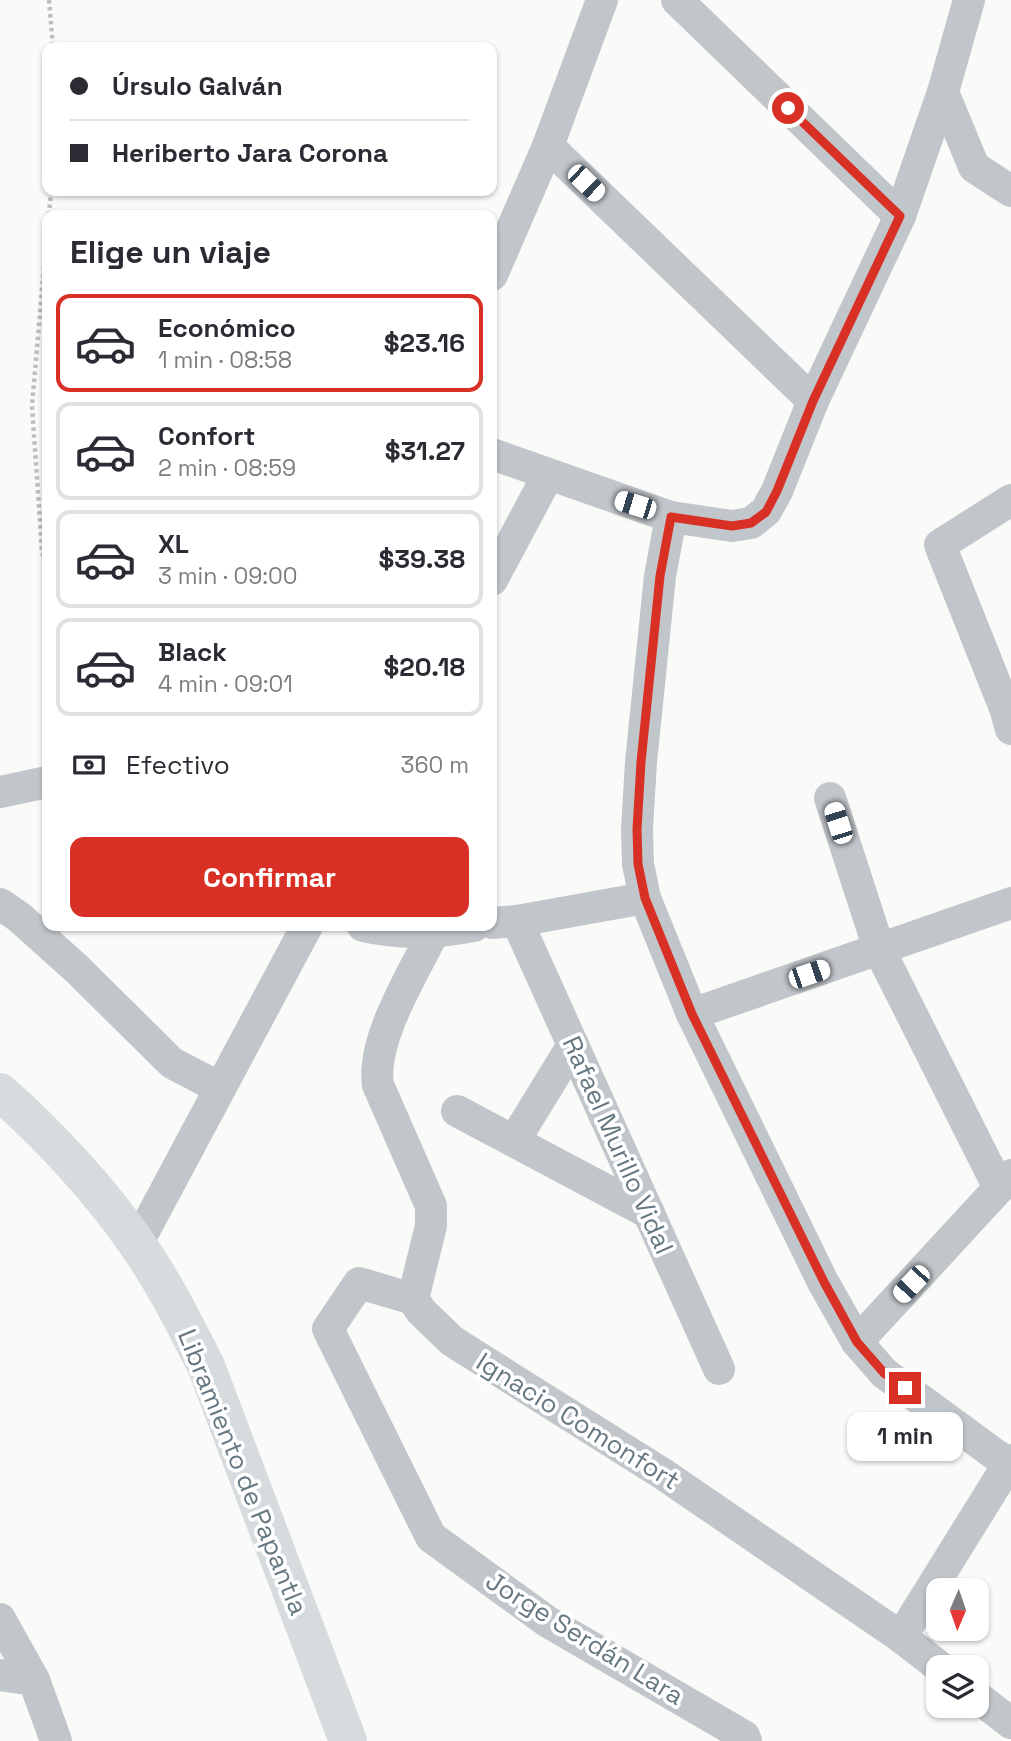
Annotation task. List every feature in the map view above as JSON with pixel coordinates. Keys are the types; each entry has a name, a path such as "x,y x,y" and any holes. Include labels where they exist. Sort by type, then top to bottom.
{"main road":[{"name":"Libramiento de Papantla","path":"0,1092 22,1111 84,1177 138,1244 184,1322 206,1366 348,1741"}],"street":[{"path":"497,263 548,146 602,0"},
{"path":"677,0 900,216"},
{"path":"497,456 671,517 732,526 751,523 766,512 813,401 900,216 943,92 969,0"},
{"path":"943,92 974,167 1011,191"},
{"path":"548,146 813,401"},
{"path":"497,571 548,475"},
{"path":"1011,500 940,545 1011,729"},
{"path":"671,517 660,576 641,762 638,864 645,898 692,1014 824,1282 857,1342 884,1373 1010,1464 901,1637"},
{"path":"0,792 42,783"},
{"path":"830,798 879,949 1005,1182 857,1342"},
{"path":"504,922 645,898"},
{"path":"692,1014 1011,903"},
{"path":"0,904 77,969 172,1063 220,1088"},
{"name":"Rafael Murillo Vidal","path":"504,922 573,1045 719,1369"},
{"path":"138,1244 304,931"},
{"path":"398,931 445,931"},
{"path":"413,1299 431,1226 431,1206 378,1085 377,1066 390,1022 433,933"},
{"path":"514,1141 573,1045"},
{"path":"457,1111 649,1213"},
{"name":"Jorge Serdán Lara","path":"413,1299 359,1283 328,1329 431,1536 548,1622 744,1736 747,1741"},
{"name":"Ignacio Comonfort","path":"413,1299 421,1311 452,1341 663,1474 926,1656"},
{"path":"0,1619 34,1680 56,1741"},
{"path":"0,1675 34,1680"},
{"path":"989,1706 1011,1723"}],"path":[{"path":"49,0 52,42"},
{"path":"42,290 32,406 42,538"}],"route":[{"path":"788,108 900,216 813,401 766,512 751,523 732,526 671,517 660,576 641,762 638,864 645,898 692,1014 824,1282 857,1342 884,1373 905,1388"}]}
